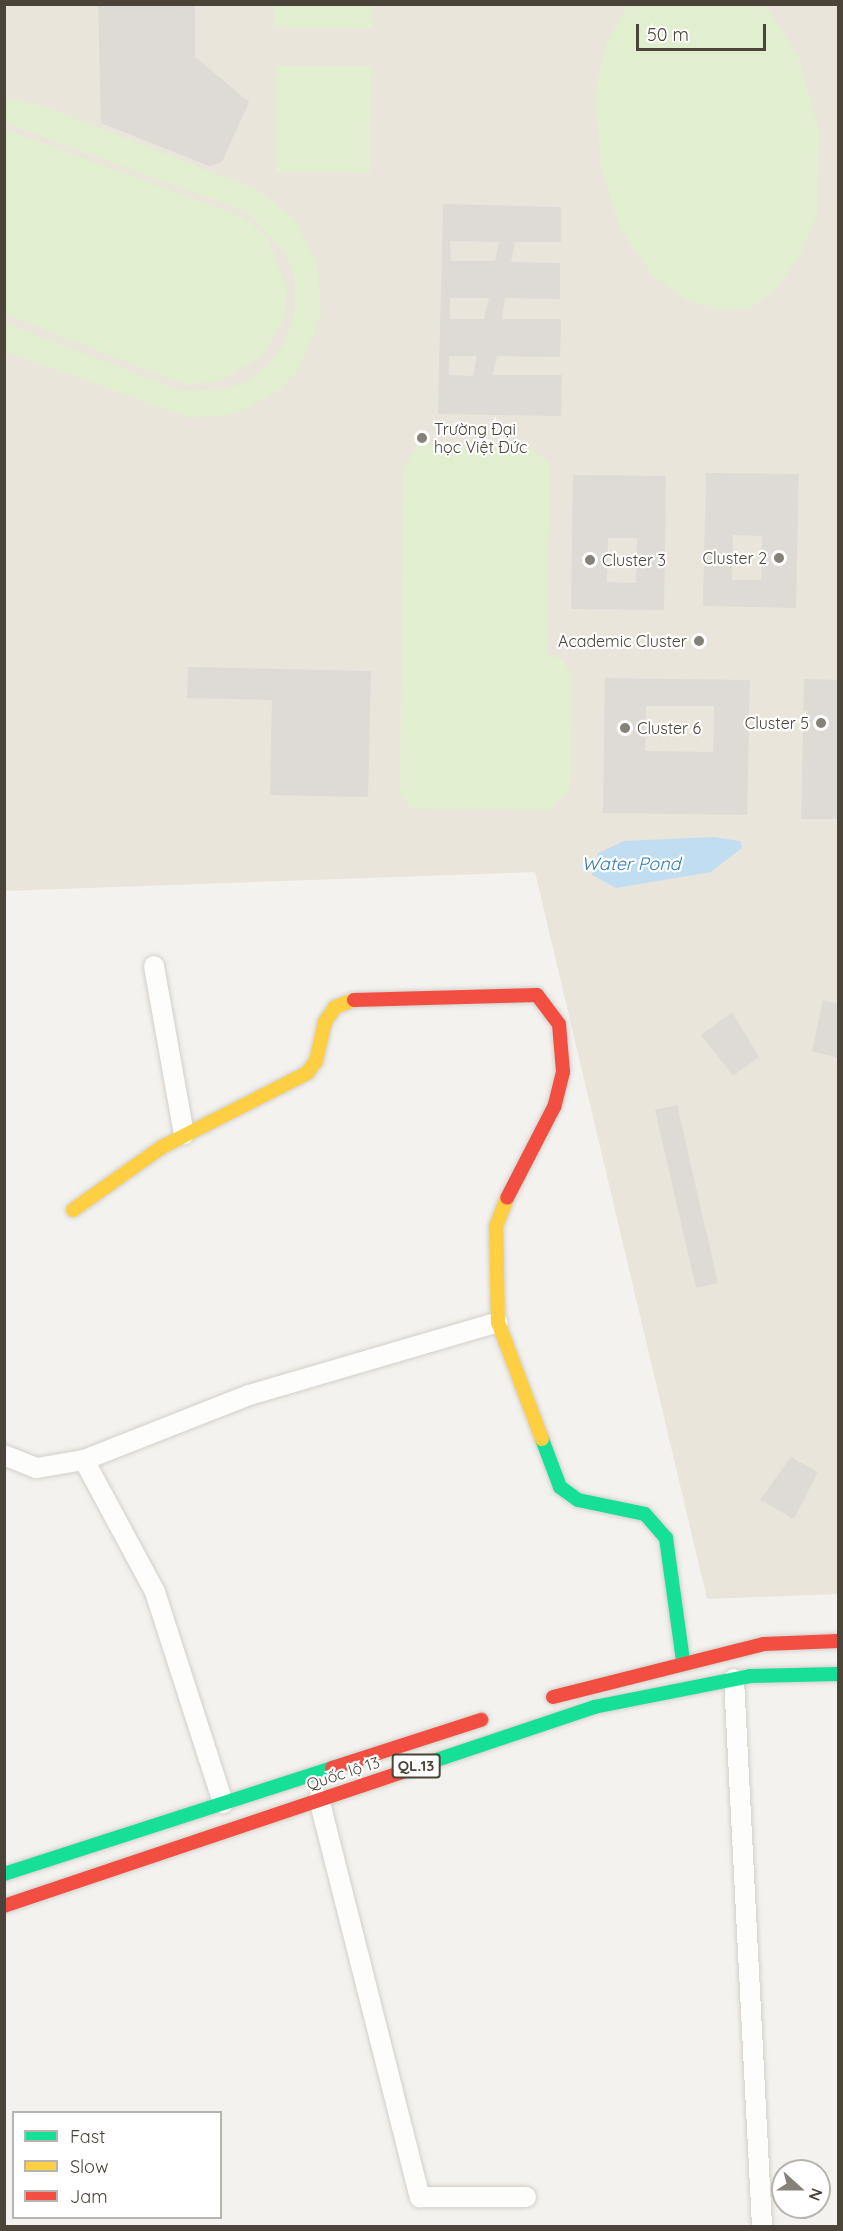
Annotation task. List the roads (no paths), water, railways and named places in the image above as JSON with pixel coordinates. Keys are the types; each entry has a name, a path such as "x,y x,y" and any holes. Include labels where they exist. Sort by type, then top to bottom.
{"main road":[{"path":"73,1210 184,1134 307,1073 316,1061 325,1022 335,1007 349,1000 537,995 559,1024 563,1072 554,1107 519,1167 496,1227 498,1322 560,1487 578,1500 645,1514 666,1538 683,1661"},
{"path":"535,1703 683,1661 764,1644 838,1641"},
{"name":"Quốc lộ 13","path":"4,1906 594,1707 734,1679 838,1674"},
{"name":"Quốc lộ 13","path":"4,1874 501,1714"}],"street":[{"path":"154,966 184,1134"},
{"path":"4,1455 37,1468 84,1460 249,1395 498,1322"},
{"path":"84,1460 155,1592 223,1803"},
{"path":"734,1679 762,2226"},
{"path":"319,1798 420,2197 526,2197"}],"water":[{"name":"Water Pond","path":"713,837 740,841 742,848 711,872 616,888 592,875 598,853 624,841"}],"place":[{"name":"Trường Đại học Việt Đức","path":"422,438"},
{"name":"Cluster 2","path":"779,558"},
{"name":"Cluster 3","path":"590,560"},
{"name":"Academic Cluster","path":"699,641"},
{"name":"Cluster 5","path":"821,723"},
{"name":"Cluster 6","path":"625,728"}]}
